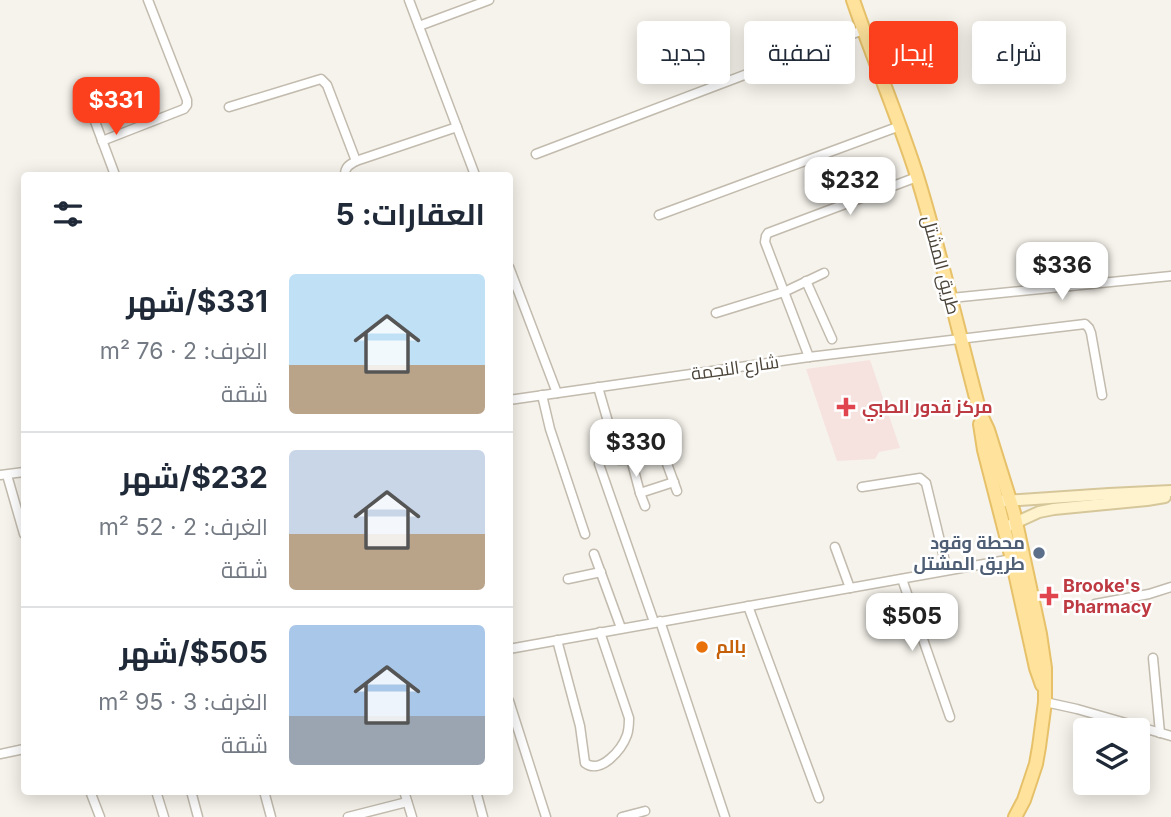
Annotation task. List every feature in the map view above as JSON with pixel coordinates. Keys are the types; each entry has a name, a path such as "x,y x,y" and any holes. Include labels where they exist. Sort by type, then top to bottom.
{"main road":[{"name":"طريق المشتل","path":"853,0 917,177 980,413 980,429 1040,634 1045,668 1045,696 1035,764 1024,800 1015,817"},
{"path":"1003,501 1171,493"},
{"path":"1009,526 1039,512 1147,500 1171,493"},
{"name":"طريق المشتل","path":"1009,526 1012,559 1035,668 1045,696"}],"street":[{"path":"102,141 187,105 148,0"},
{"path":"409,0 474,172"},
{"path":"419,26 489,0"},
{"path":"536,154 863,30"},
{"path":"229,107 321,79 327,85 356,161"},
{"path":"90,108 114,172"},
{"path":"659,215 900,126"},
{"path":"346,172 348,164 457,127"},
{"path":"809,357 765,242 766,236 917,177"},
{"path":"716,313 784,292 824,273"},
{"path":"951,299 1171,276"},
{"path":"513,278 556,393"},
{"path":"806,281 832,339"},
{"name":"شارع النجمة","path":"513,399 809,357 1085,324 1091,333 1102,395"},
{"path":"598,387 619,460 662,459 666,461 676,487 640,493"},
{"path":"542,395 550,429 585,534"},
{"path":"631,459 645,506"},
{"path":"599,464 725,817"},
{"path":"4,475 21,525"},
{"path":"862,487 920,478 924,481 947,570"},
{"path":"835,547 850,588"},
{"path":"594,554 621,628"},
{"path":"513,648 1012,559"},
{"path":"568,579 601,572"},
{"path":"902,579 950,718"},
{"path":"1096,604 1171,587"},
{"path":"748,606 819,798"},
{"path":"557,640 580,726 585,762 594,766 604,764 614,754 626,737 629,725 600,632"},
{"path":"1153,659 1160,733"},
{"path":"1045,696 1077,709 1171,736"},
{"path":"513,714 546,817"},
{"path":"0,754 21,750"},
{"path":"92,795 100,817"},
{"path":"157,795 164,817"},
{"path":"192,795 198,817"},
{"path":"265,795 271,817"},
{"path":"405,795 412,817"},
{"path":"477,795 483,817"},
{"path":"348,817 407,802"},
{"path":"622,817 645,811"}],"shaded area":[{"path":"870,360 900,448 879,452 875,459 837,461 806,369"}],"place":[{"name":"مركز قدور الطبي","path":"846,407"},
{"name":"محطة وقود طريق المشتل","path":"1039,553"},
{"name":"Brooke's Pharmacy","path":"1049,596"},
{"name":"بالم","path":"702,647"}]}
